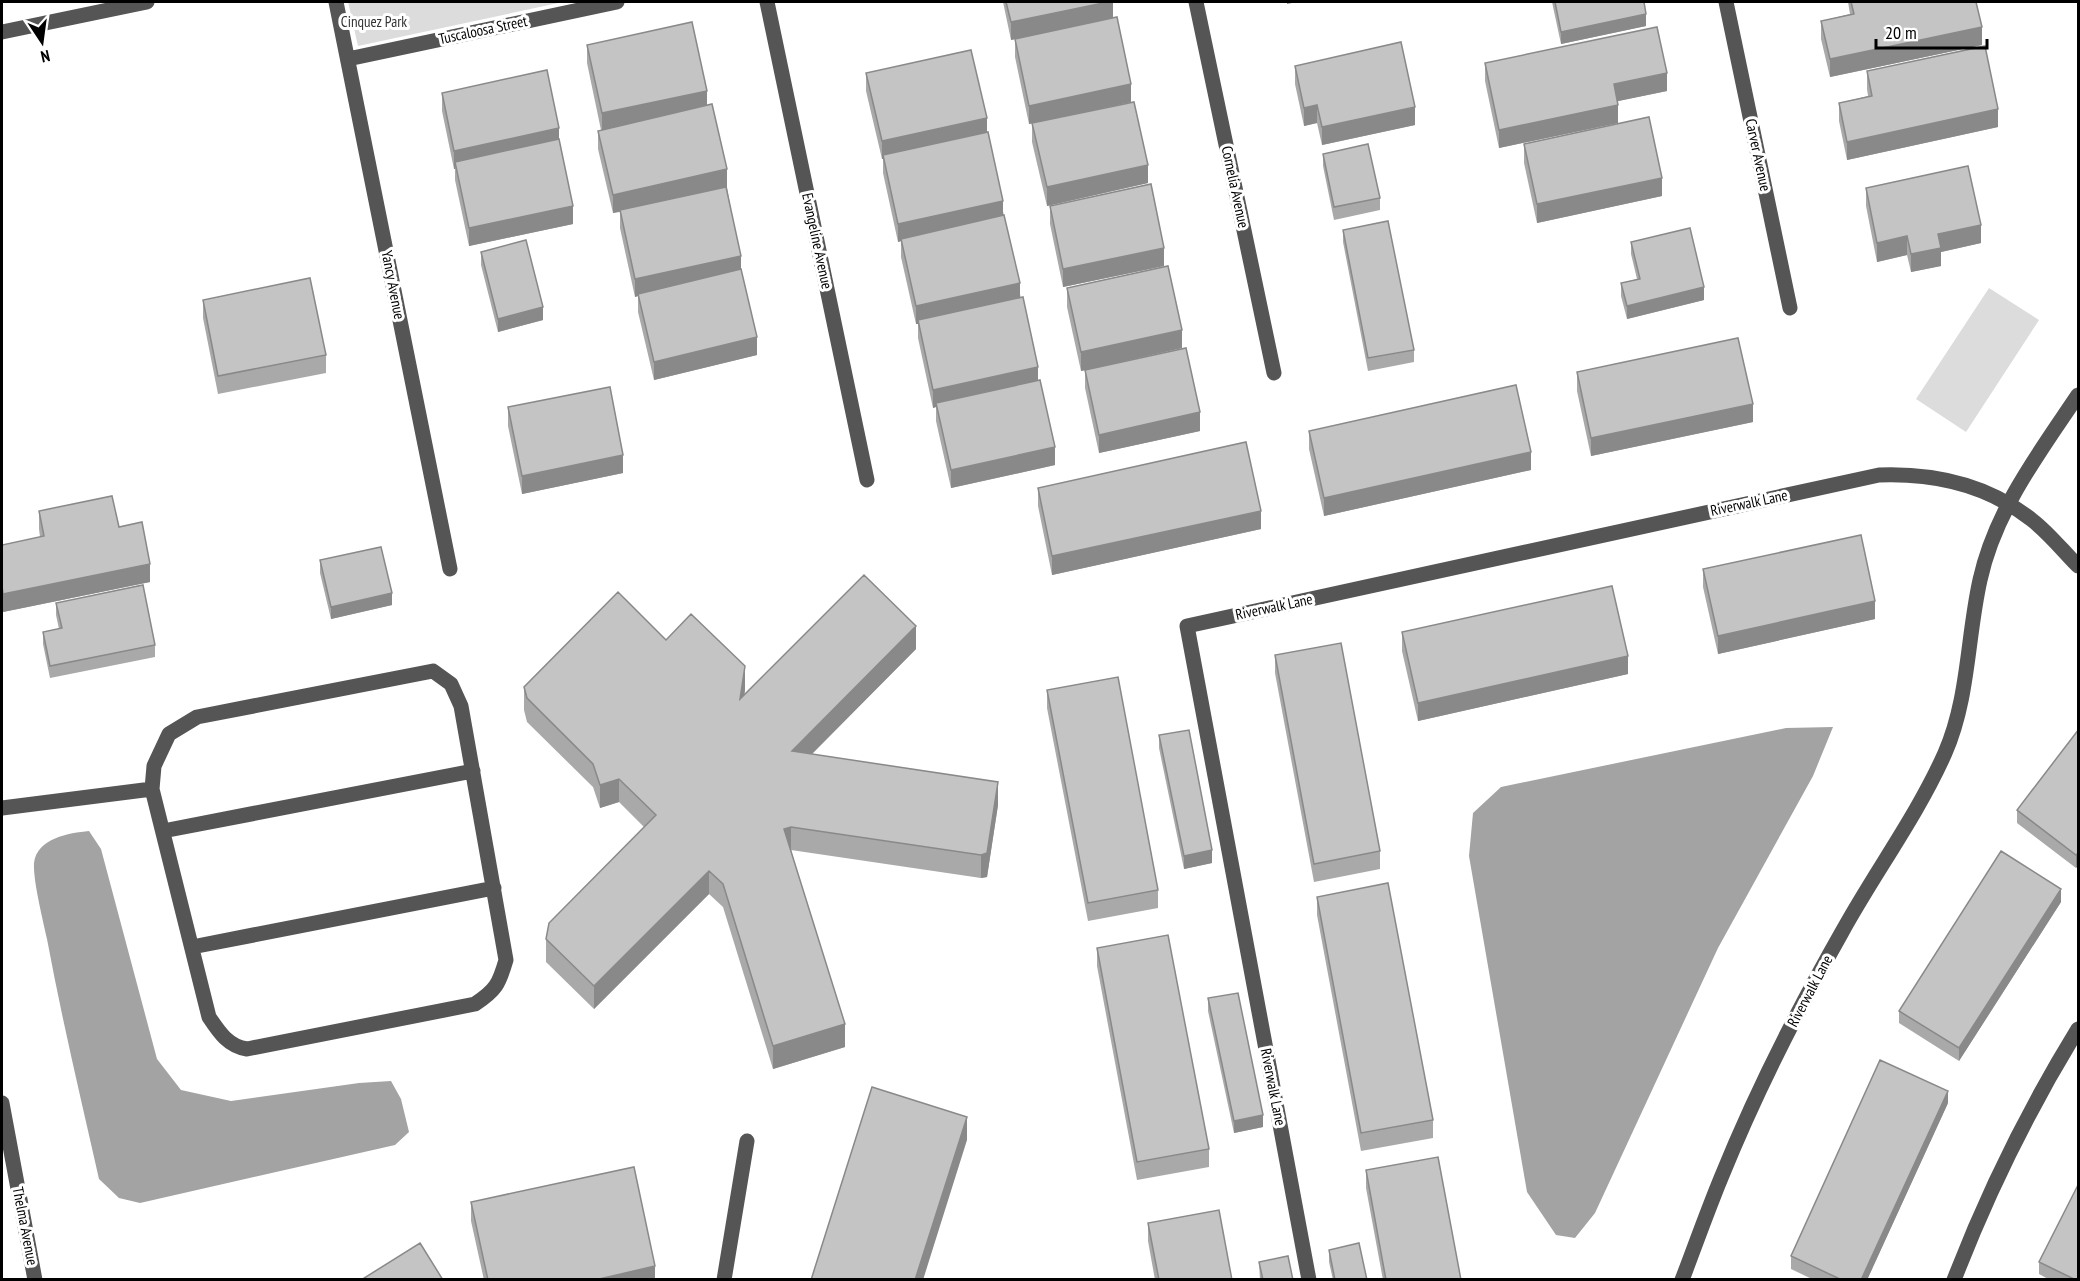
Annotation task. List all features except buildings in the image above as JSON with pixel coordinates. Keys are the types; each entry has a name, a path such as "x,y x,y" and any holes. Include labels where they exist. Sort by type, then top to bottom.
{"street":[{"path":"2,32 147,2"},
{"name":"Yancy Avenue","path":"336,2 450,568"},
{"name":"Tuscaloosa Street","path":"348,59 617,2"},
{"name":"Evangeline Avenue","path":"767,2 867,480"},
{"name":"Cornelia Avenue","path":"1196,2 1274,373"},
{"name":"Carver Avenue","path":"1726,2 1790,308"},
{"name":"Riverwalk Lane","path":"1682,1280 1721,1178 1778,1053 1842,931 1931,784 1953,734 1966,681 1979,581 1986,556 2008,504 2027,471 2079,396"},
{"name":"Riverwalk Lane","path":"1309,1280 1187,626 1879,475 1905,474 1932,477 1958,482 1983,491 2033,520 2079,566"},
{"path":"433,670 451,684 461,705 506,960 500,982 491,993 475,1004 247,1049 237,1048 222,1037 209,1017 152,789 154,766 169,734 197,717 433,670"},
{"path":"163,831 473,771"},
{"path":"2,808 152,789"},
{"path":"192,947 494,888"},
{"path":"1954,1280 1965,1250 2020,1133 2079,1029"},
{"name":"Thelma Avenue","path":"2,1102 35,1280"},
{"path":"724,1280 747,1141"}],"green space":[{"name":"Cinquez Park","path":"348,2 563,2 358,46"},
{"path":"1989,288 2039,320 1966,432 1916,399"}],"shaded area":[{"path":"1833,727 1813,776 1718,948 1595,1213 1575,1238 1556,1235 1527,1192 1469,856 1473,813 1501,787 1786,728"},
{"path":"89,831 101,849 157,1059 181,1090 231,1101 359,1083 391,1081 401,1099 409,1132 395,1145 140,1203 119,1198 99,1179 59,999 34,871 36,855 47,842 64,835"}]}
